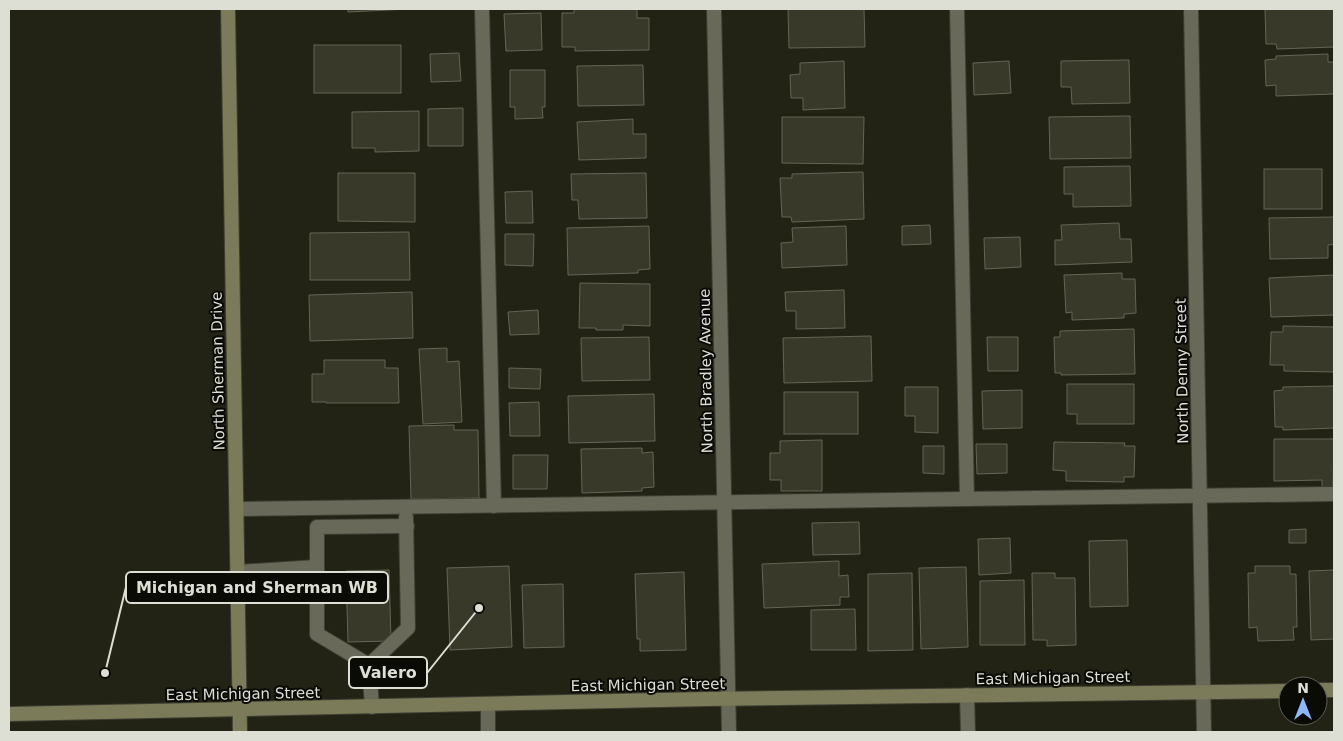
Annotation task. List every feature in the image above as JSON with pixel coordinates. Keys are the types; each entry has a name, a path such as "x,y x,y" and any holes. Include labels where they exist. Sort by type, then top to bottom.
{"main road":[{"name":"North Sherman Drive","path":"228,9 240,732"},
{"name":"East Michigan Street","path":"9,714 728,699 1278,691"}],"street":[{"path":"482,9 494,506"},
{"name":"North Bradley Avenue","path":"714,9 729,732"},
{"path":"957,9 967,499"},
{"name":"North Denny Street","path":"1192,9 1204,732"},
{"path":"237,509 1334,494"},
{"path":"369,665 408,628 406,507"},
{"path":"316,508 317,634 369,665"},
{"path":"316,527 407,526"},
{"path":"238,572 317,567"},
{"path":"369,665 372,707"},
{"path":"968,695 968,732"},
{"path":"488,704 488,732"}],"building":[{"path":"348,9 409,9 348,12"},
{"path":"574,9 637,9 637,18 649,18 649,50 575,51 575,47 562,47 562,13 574,13"},
{"path":"788,9 864,9 865,47 789,48"},
{"path":"1265,9 1334,9 1334,47 1277,49 1276,44 1266,44"},
{"path":"541,13 542,50 506,51 504,14"},
{"path":"314,45 401,45 401,93 314,93"},
{"path":"459,53 461,81 431,82 430,54"},
{"path":"1328,54 1328,62 1334,62 1334,94 1276,96 1276,85 1266,86 1265,60 1276,59 1276,56"},
{"path":"1129,60 1130,103 1072,104 1071,87 1061,87 1061,61"},
{"path":"844,61 845,108 803,110 803,98 791,98 790,75 800,74 800,63"},
{"path":"1009,61 1011,93 974,95 973,63"},
{"path":"643,65 644,105 578,106 577,66"},
{"path":"510,70 545,70 545,107 542,107 543,118 515,119 515,107 510,107"},
{"path":"463,108 463,146 428,146 428,109"},
{"path":"419,111 419,151 375,152 375,148 352,148 352,112"},
{"path":"1130,116 1131,158 1050,159 1049,117"},
{"path":"782,117 864,117 863,164 782,163"},
{"path":"633,119 633,134 646,134 646,158 579,160 577,122"},
{"path":"1130,166 1131,206 1073,207 1073,194 1064,194 1064,167"},
{"path":"1264,169 1322,169 1322,209 1264,209"},
{"path":"863,172 864,219 792,222 791,217 782,217 780,178 792,178 792,174"},
{"path":"338,173 415,173 415,222 338,221"},
{"path":"646,173 647,218 579,219 578,200 572,200 571,174"},
{"path":"532,191 533,223 506,223 505,192"},
{"path":"1334,217 1334,244 1328,245 1328,258 1270,259 1269,218"},
{"path":"1119,223 1120,239 1131,239 1132,262 1055,265 1055,240 1062,240 1061,225"},
{"path":"930,225 931,244 902,245 902,226"},
{"path":"649,226 650,269 638,270 638,273 568,275 567,228"},
{"path":"846,226 847,265 782,268 781,243 793,242 792,228"},
{"path":"409,232 410,280 310,280 310,233"},
{"path":"505,234 534,234 533,266 505,265"},
{"path":"1020,237 1021,267 985,269 984,238"},
{"path":"1122,273 1122,279 1135,279 1136,313 1124,314 1124,318 1072,320 1072,312 1066,313 1064,275"},
{"path":"1334,275 1334,315 1271,317 1269,278"},
{"path":"580,283 650,284 650,326 623,325 623,330 579,328"},
{"path":"844,290 845,328 796,329 796,311 786,311 785,292"},
{"path":"412,292 413,338 310,341 309,295"},
{"path":"538,310 539,334 510,335 508,312"},
{"path":"1283,326 1334,327 1334,372 1284,371 1284,365 1270,365 1271,332 1283,332"},
{"path":"1134,329 1135,374 1061,375 1061,373 1055,373 1054,337 1060,337 1060,331"},
{"path":"871,336 872,381 784,383 783,338"},
{"path":"649,337 650,380 582,381 581,338"},
{"path":"987,337 1018,337 1018,371 988,371"},
{"path":"447,348 447,362 459,361 462,422 423,424 419,349"},
{"path":"324,360 385,360 385,368 398,368 399,403 312,402 312,374 324,374"},
{"path":"509,368 541,369 540,389 509,388"},
{"path":"1067,384 1134,384 1134,424 1077,424 1077,414 1067,414"},
{"path":"1334,386 1334,428 1283,430 1283,427 1275,427 1274,391 1283,390 1283,387"},
{"path":"905,387 938,387 938,433 915,432 915,416 905,416"},
{"path":"1022,390 1022,428 983,429 982,391"},
{"path":"784,392 858,392 858,434 784,434"},
{"path":"654,394 655,441 569,443 568,396"},
{"path":"539,402 540,436 510,436 509,403"},
{"path":"454,425 454,430 478,430 479,498 411,499 409,426"},
{"path":"1274,439 1334,439 1333,488 1322,488 1322,480 1274,481"},
{"path":"822,440 822,491 781,491 781,480 770,480 770,453 780,453 780,441"},
{"path":"1054,442 1125,443 1124,446 1135,446 1134,477 1124,477 1124,482 1066,481 1066,471 1053,470"},
{"path":"976,444 1007,444 1007,473 977,474"},
{"path":"923,446 944,446 944,474 923,473"},
{"path":"642,448 642,453 653,452 654,487 642,488 642,491 582,493 581,449"},
{"path":"513,455 548,455 547,489 513,489"},
{"path":"859,522 860,554 813,555 812,523"},
{"path":"1306,529 1306,543 1289,543 1289,530"},
{"path":"1010,538 1011,573 979,575 978,539"},
{"path":"1127,540 1128,606 1090,607 1089,541"},
{"path":"839,561 839,576 848,575 849,597 840,597 840,605 764,608 762,564"},
{"path":"509,566 512,647 450,650 447,568"},
{"path":"1255,566 1290,566 1290,574 1296,574 1297,627 1293,627 1294,640 1258,641 1257,627 1249,628 1248,573 1255,573"},
{"path":"966,567 968,647 921,649 919,568"},
{"path":"389,570 391,641 348,642 346,571"},
{"path":"1334,570 1334,639 1311,640 1309,571"},
{"path":"684,572 686,650 640,651 640,639 637,639 635,574"},
{"path":"912,573 913,650 868,651 868,574"},
{"path":"1032,573 1055,573 1055,578 1075,578 1076,645 1047,646 1047,640 1033,640"},
{"path":"1024,580 1025,645 980,645 980,581"},
{"path":"563,584 564,647 524,648 522,585"},
{"path":"855,609 856,650 811,650 811,610"}],"place":[{"name":"Valero","path":"479,608"},
{"name":"Michigan and Sherman WB","path":"105,673"}]}
